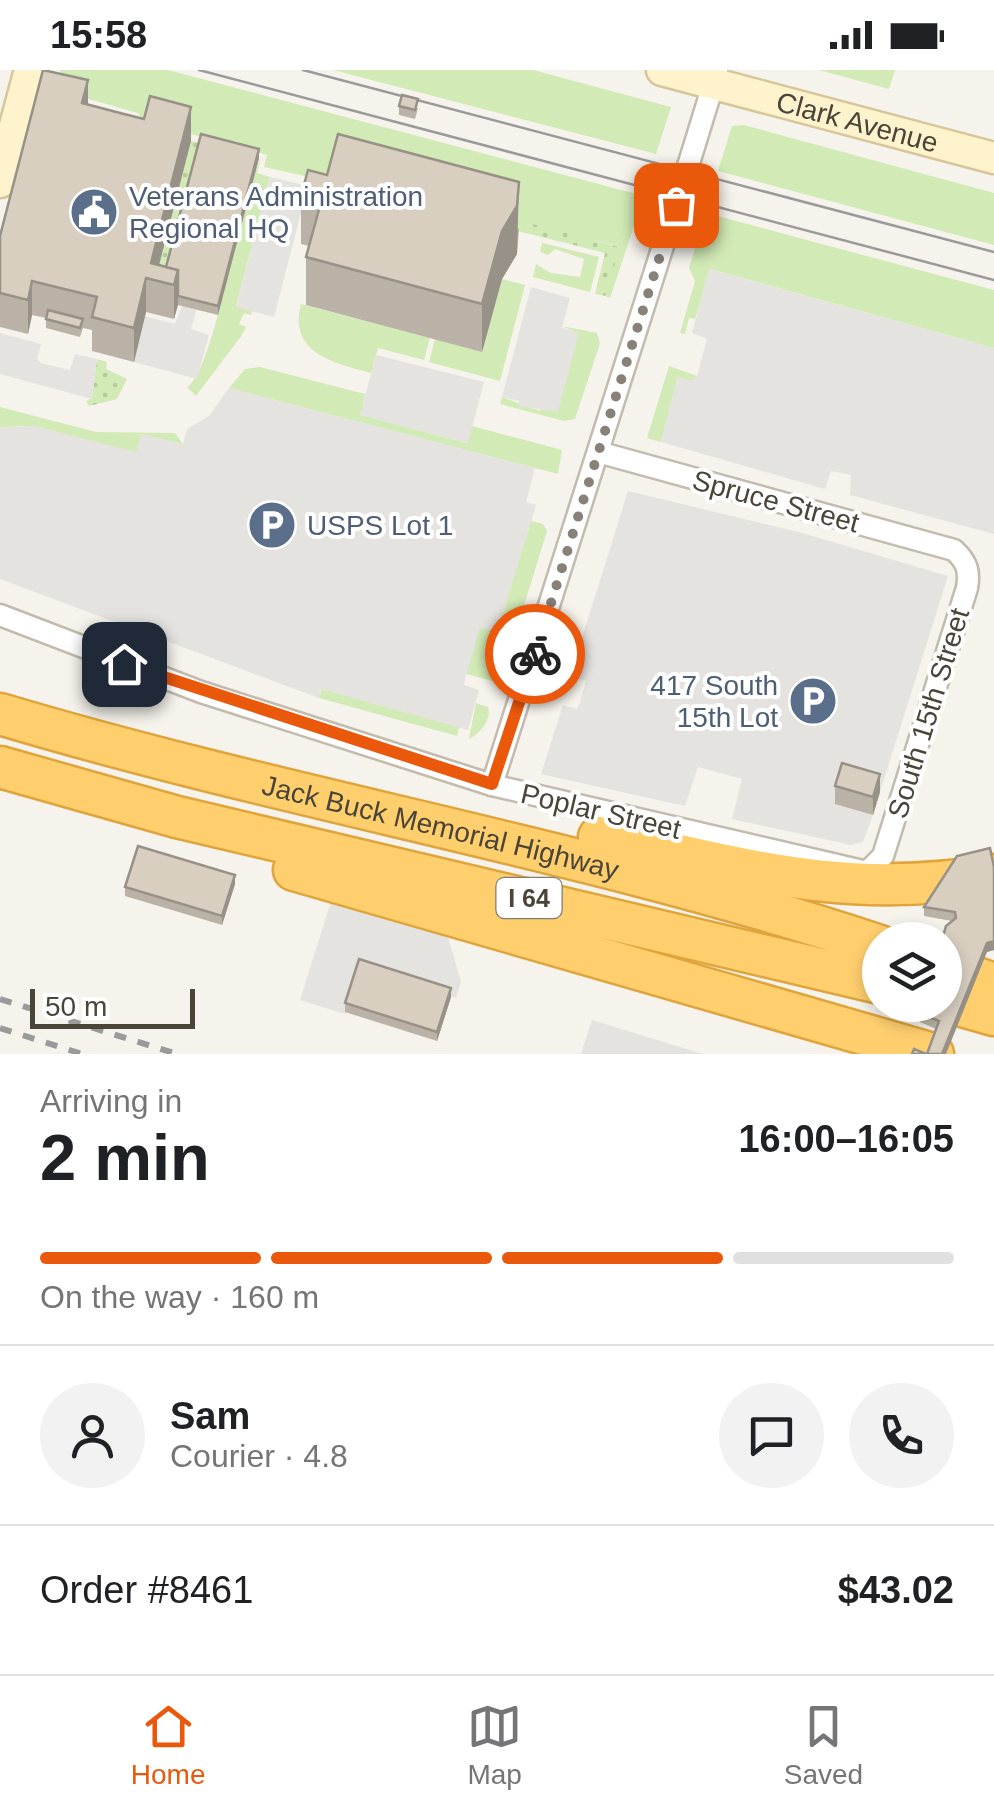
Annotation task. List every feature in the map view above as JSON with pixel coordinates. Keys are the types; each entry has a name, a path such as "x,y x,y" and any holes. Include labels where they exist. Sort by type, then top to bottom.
{"highway":[{"name":"Jack Buck Memorial Highway","path":"0,714 237,778 624,870 862,941"},
{"name":"Jack Buck Memorial Highway","path":"0,766 177,817 862,979"},
{"path":"386,811 470,812 510,818 782,878 836,885 930,885 994,875"},
{"path":"177,817 202,834 272,864 934,1054"},
{"path":"962,973 994,984"},
{"path":"962,1006 994,1015"}],"street":[{"path":"0,182 30,70"},
{"name":"Clark Avenue","path":"662,70 715,77 994,158"},
{"path":"492,784 715,77"},
{"name":"Spruce Street","path":"598,452 954,550"},
{"name":"South 15th Street","path":"867,872 884,856 966,588 968,568 954,550"},
{"name":"Poplar Street","path":"0,614 201,692 492,784 867,872"}],"green space":[{"path":"59,70 168,70 644,196 610,298 605,296 619,246 264,167 267,155 143,121 138,113 78,96"},
{"path":"333,70 533,70 671,107 656,154"},
{"path":"819,70 895,70 889,89"},
{"path":"744,125 994,193 994,245 718,171 732,126"},
{"path":"191,141 201,143 160,300 151,298"},
{"path":"261,158 257,173 270,177 236,306 252,311 251,315 244,313 239,324 246,327 242,335 196,396 187,387 207,351"},
{"path":"474,209 620,247 605,296 595,294 605,253 518,231"},
{"path":"706,213 994,290 994,348 710,269 695,319 689,318 685,334 680,333 695,281 689,268"},
{"path":"542,243 599,257 590,292 533,277 536,264 551,273 580,277 584,259 555,249 548,255 540,252"},
{"path":"502,279 525,285 500,381 429,362 435,339 482,351"},
{"path":"301,304 430,338 424,360 378,348 371,373 329,360 308,345 301,334"},
{"path":"562,326 597,333 600,343 575,419 564,421 500,404 502,397 540,411 578,333"},
{"path":"97,359 107,362 106,369 127,379 117,399 89,406 86,401 92,398"},
{"path":"669,366 697,376 692,381 678,377 661,442 647,438"},
{"path":"260,367 365,394 361,415 467,443 472,426 562,450 558,474 229,388 245,369"},
{"path":"0,407 96,432 175,433 183,444 136,453 34,426 0,427"},
{"path":"531,521 543,524 547,531 500,683 466,674 480,627 497,631"},
{"path":"322,689 459,727 457,736 319,698"},
{"path":"476,703 488,707 488,717 481,730 469,739"}],"shaded area":[{"path":"270,177 308,186 274,317 236,307"},
{"path":"709,269 994,348 994,534 850,495 851,475 831,471 825,489 661,442 678,377 692,381 697,376 707,339 692,333"},
{"path":"531,287 570,298 562,328 579,333 558,412 518,406 519,401 502,397"},
{"path":"182,306 197,307 191,329 209,335 197,379 134,362 145,316 175,324"},
{"path":"0,333 41,344 37,359 41,363 70,370 75,354 97,359 92,399 0,374"},
{"path":"376,355 484,382 468,443 360,415"},
{"path":"229,388 535,468 526,502 536,505 497,632 480,628 465,679 464,685 479,690 468,730 322,689 319,698 0,579 0,427 34,426 136,452 141,434 183,444 187,429 209,416"},
{"path":"628,491 802,533 948,576 880,792 843,781 836,804 873,815 863,842 851,845 732,819 742,779 698,767 685,806 541,774 563,705 577,709 580,702 586,681 570,676"},
{"path":"333,895 446,930 461,982 456,998 359,969 345,1014 300,1000"},
{"path":"592,1020 703,1054 581,1054"}],"building":[{"name":"Veterans Administration Regional HQ","path":"43,70 88,80 82,103 144,119 150,96 191,107 151,263 178,270 174,285 146,278 134,328 92,317 97,297 32,281 28,300 0,293 0,236"},
{"path":"402,95 418,99 415,110 399,106"},
{"path":"201,134 259,149 218,306 178,296 178,270 166,267"},
{"path":"338,134 519,182 517,206 502,231 482,304 306,257 321,202 301,196 308,170 327,175"},
{"path":"48,310 83,319 80,328 46,319"},
{"path":"842,763 880,774 873,797 835,786"},
{"path":"138,846 235,875 222,916 125,887"},
{"path":"990,848 994,867 994,941 987,943 962,1005 962,922 951,922 956,918 955,912 924,907 957,856"},
{"path":"359,959 451,988 437,1032 345,1003"},
{"path":"939,1022 955,1022 942,1054 927,1054"}],"tram line":[{"path":"199,70 994,280"},
{"path":"303,70 994,252"}],"railway":[{"path":"0,999 177,1054"},
{"path":"0,1028 82,1054"}],"way so far":[{"path":"535,654 676,205"}],"place":[{"name":"Veterans Administration Regional HQ","path":"94,212"},
{"name":"USPS Lot 1","path":"272,525"},
{"name":"417 South 15th Lot","path":"813,701"}],"route":[{"path":"124,664 278,718 492,784 535,654"}]}
